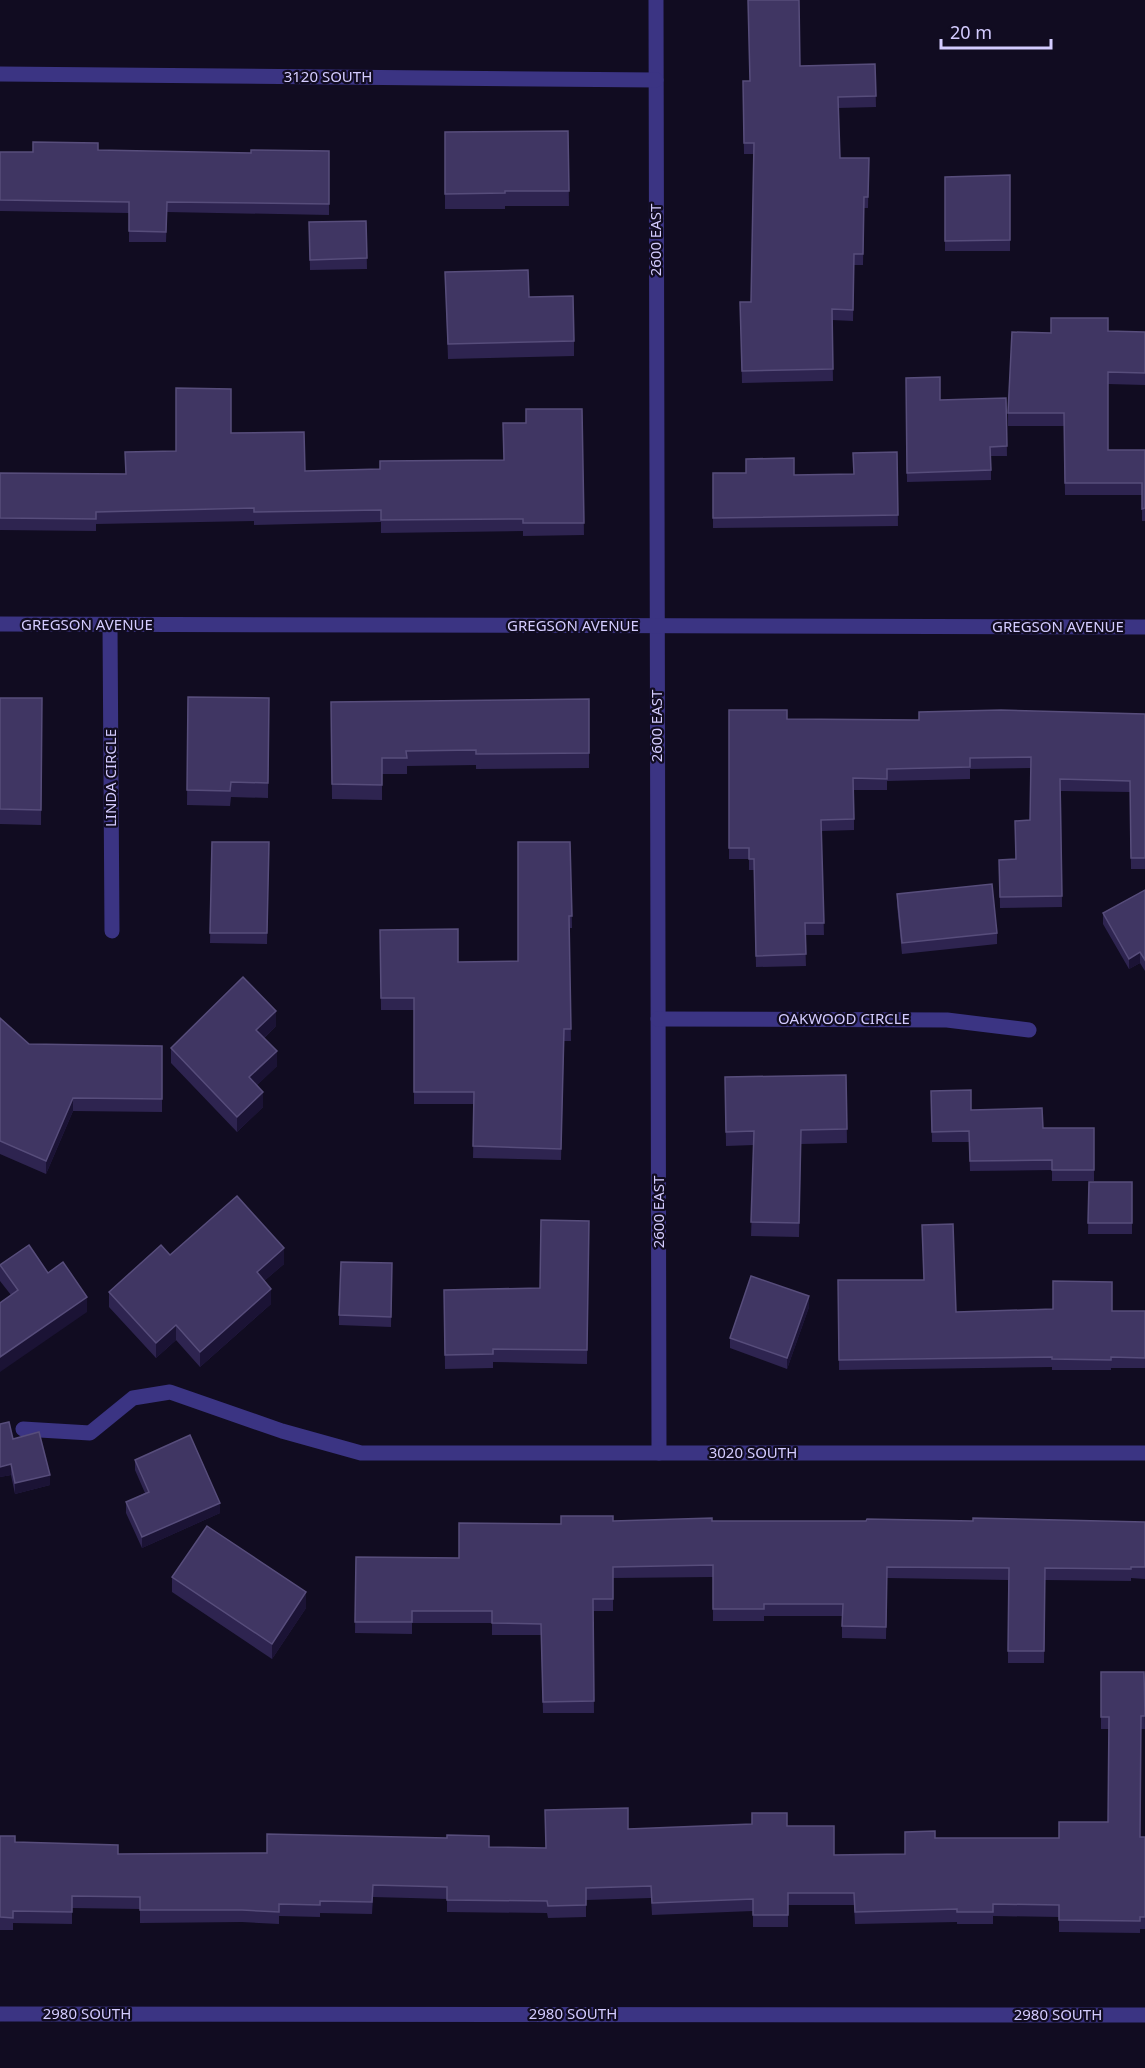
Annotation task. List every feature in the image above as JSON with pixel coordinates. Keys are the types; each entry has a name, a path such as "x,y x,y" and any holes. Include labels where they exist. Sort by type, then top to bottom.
{"street":[{"name":"2600 EAST","path":"656,0 659,1453"},
{"name":"3120 SOUTH","path":"0,74 656,80"},
{"name":"GREGSON AVENUE","path":"0,624 1145,627"},
{"name":"LINDA CIRCLE","path":"110,625 112,931"},
{"name":"OAKWOOD CIRCLE","path":"658,1019 947,1020 1029,1030"},
{"name":"3020 SOUTH","path":"23,1429 90,1433 133,1398 170,1392 282,1431 361,1453 1145,1453"},
{"name":"2980 SOUTH","path":"0,2014 1145,2015"}],"building":[{"path":"748,0 799,0 800,66 875,64 876,96 838,97 840,158 869,158 868,197 864,197 863,254 854,254 853,310 832,309 833,369 742,371 740,302 751,302 754,143 744,143 743,81 750,81"},
{"path":"568,131 569,191 445,194 445,132"},
{"path":"33,142 98,143 98,150 251,153 251,150 329,151 329,204 167,202 166,232 129,231 129,202 0,200 0,152 33,152"},
{"path":"1010,175 1010,240 945,241 945,177"},
{"path":"366,221 367,258 310,260 309,222"},
{"path":"528,270 529,297 573,296 574,341 448,344 445,272"},
{"path":"1051,318 1108,318 1108,331 1145,332 1145,373 1108,372 1108,450 1145,450 1145,508 1142,509 1142,483 1065,483 1064,413 1008,413 1012,332 1051,333"},
{"path":"940,377 940,400 1006,398 1007,446 990,447 991,470 907,473 906,378"},
{"path":"176,388 231,389 231,433 304,432 305,471 380,469 380,461 504,460 503,423 526,423 526,409 582,409 584,523 523,523 523,519 381,520 381,510 254,512 254,508 96,512 96,519 0,518 0,473 126,474 125,452 176,451"},
{"path":"897,452 898,515 713,518 713,473 746,473 746,459 794,458 794,475 854,474 853,453"},
{"path":"188,697 269,698 268,783 231,782 230,791 187,790"},
{"path":"0,698 42,698 41,810 0,809"},
{"path":"589,699 589,753 476,754 476,750 406,751 407,758 382,758 382,785 332,784 331,702"},
{"path":"729,710 787,710 787,719 919,720 919,712 1001,710 1145,714 1145,858 1131,858 1130,781 1060,779 1062,896 1000,897 999,860 1016,859 1015,821 1030,820 1031,757 970,758 970,767 887,769 887,779 853,778 854,819 821,820 824,923 805,923 806,954 756,956 754,859 749,859 749,848 729,848"},
{"path":"212,842 269,842 267,933 210,933"},
{"path":"518,842 570,842 571,1029 564,1029 561,1149 473,1146 474,1092 414,1092 414,998 381,998 380,930 458,929 458,962 518,961"},
{"path":"992,884 997,933 902,943 897,894"},
{"path":"1145,890 1145,960 1140,952 1129,959 1103,913"},
{"path":"243,977 276,1011 256,1030 277,1051 249,1077 263,1092 237,1117 171,1048"},
{"path":"0,1018 29,1044 162,1046 162,1099 73,1098 46,1161 0,1141"},
{"path":"846,1075 847,1129 801,1130 799,1223 751,1222 754,1131 726,1132 725,1077"},
{"path":"971,1090 971,1110 1042,1108 1043,1128 1094,1128 1094,1170 1052,1170 1052,1160 970,1161 969,1131 932,1132 931,1091"},
{"path":"1089,1182 1132,1182 1132,1223 1088,1223"},
{"path":"237,1196 284,1248 257,1272 271,1289 200,1352 176,1325 156,1343 109,1292 161,1245 170,1255"},
{"path":"541,1220 589,1221 587,1350 493,1349 493,1354 445,1355 444,1290 540,1288"},
{"path":"953,1224 956,1312 1053,1309 1053,1281 1112,1282 1112,1311 1145,1311 1145,1358 839,1360 838,1280 924,1280 922,1225"},
{"path":"29,1245 48,1273 63,1262 87,1297 0,1357 0,1303 18,1290 0,1265"},
{"path":"341,1262 392,1263 391,1317 339,1315"},
{"path":"751,1276 809,1296 787,1358 730,1338"},
{"path":"9,1422 13,1439 39,1432 50,1475 15,1483 11,1464 0,1467 0,1424"},
{"path":"190,1435 220,1503 142,1537 126,1502 149,1492 135,1460"},
{"path":"561,1516 613,1516 613,1521 712,1518 712,1521 866,1521 867,1519 973,1521 973,1518 1145,1522 1145,1567 1131,1567 1131,1569 1045,1568 1044,1651 1008,1651 1009,1568 887,1567 886,1627 842,1626 843,1604 764,1604 764,1609 713,1609 713,1565 613,1567 613,1599 593,1599 594,1701 543,1702 541,1624 492,1623 492,1611 412,1611 412,1622 355,1622 356,1557 459,1558 459,1523 561,1524"},
{"path":"207,1526 306,1592 272,1644 172,1577"},
{"path":"1101,1672 1144,1672 1145,1716 1141,1716 1140,1837 1145,1837 1145,1917 1140,1917 1140,1921 1059,1920 1059,1905 993,1904 993,1912 957,1912 957,1909 855,1912 854,1893 788,1893 788,1915 753,1915 753,1899 652,1903 651,1886 586,1888 586,1905 548,1906 547,1901 447,1900 447,1887 373,1885 372,1902 320,1901 320,1905 279,1904 279,1912 140,1910 140,1897 72,1896 72,1912 13,1911 13,1918 0,1917 0,1836 15,1836 15,1842 118,1845 118,1854 267,1853 267,1834 447,1838 447,1835 489,1836 489,1847 546,1848 545,1810 628,1808 628,1829 752,1824 752,1813 787,1813 787,1826 834,1826 834,1855 905,1854 905,1832 935,1831 935,1838 1059,1838 1059,1822 1108,1822 1109,1717 1101,1717"}]}
